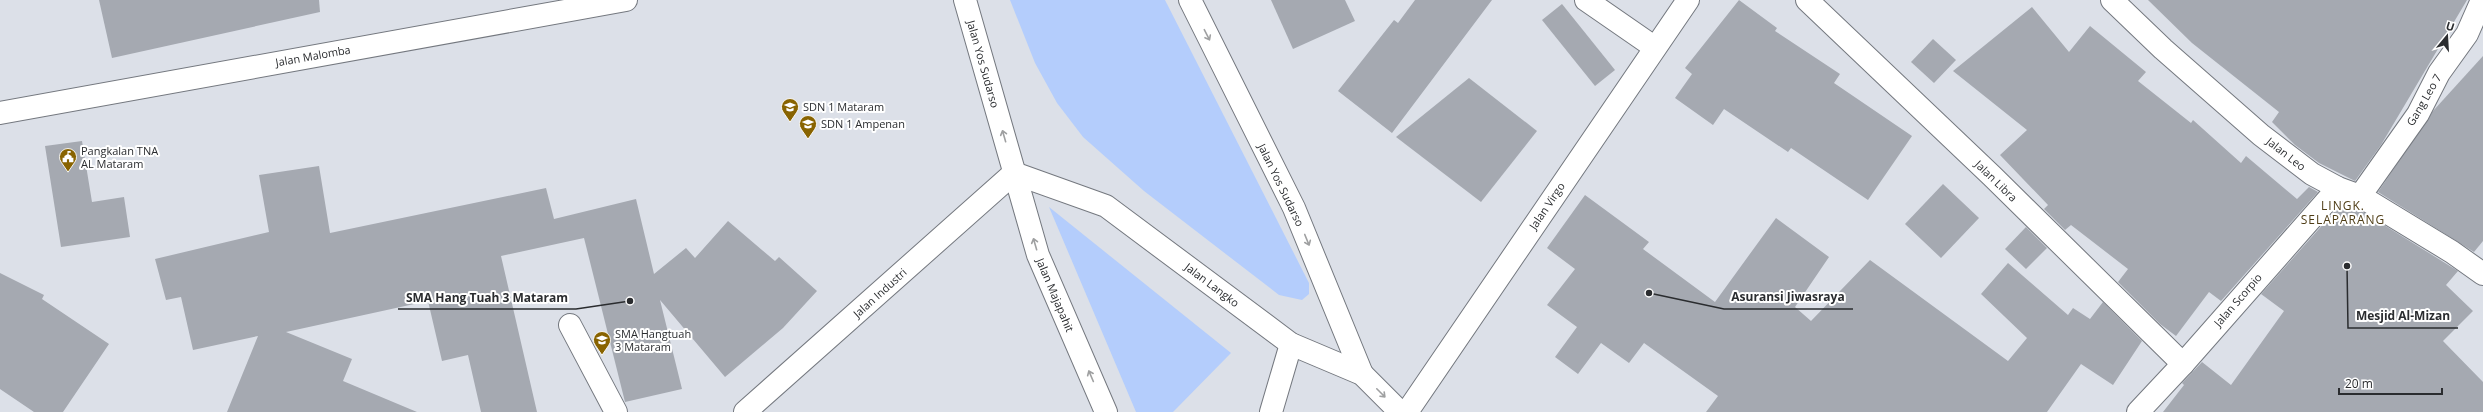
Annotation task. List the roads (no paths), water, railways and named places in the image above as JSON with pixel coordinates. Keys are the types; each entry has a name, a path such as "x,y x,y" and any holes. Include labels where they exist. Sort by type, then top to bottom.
{"street":[{"name":"Jalan Malomba","path":"0,113 626,0"},
{"name":"Jalan Yos Sudarso","path":"965,0 1014,174"},
{"name":"Jalan Yos Sudarso","path":"1190,0 1294,208 1362,374"},
{"path":"1586,0 1654,47"},
{"name":"Jalan Virgo","path":"1407,412 1654,47 1688,0"},
{"name":"Jalan Libra","path":"1807,0 1992,176 2183,364"},
{"name":"Gang Leo 7","path":"2360,196 2418,114 2439,73 2466,34 2482,0"},
{"name":"Jalan Leo","path":"2122,3 2162,49 2261,135 2312,174 2338,188 2360,196 2480,265"},
{"name":"Jalan Langko","path":"1014,174 1106,206 1291,344 1362,374 1400,412"},
{"name":"Jalan Majapahit","path":"1014,174 1038,255 1103,411"},
{"name":"Jalan Industri","path":"745,412 1014,174"},
{"name":"Jalan Scorpio","path":"2138,412 2183,364 2338,188"},
{"path":"570,325 616,412"},
{"path":"1271,412 1291,344"}],"place":[{"name":"SDN 1 Mataram","path":"790,122"},
{"name":"SDN 1 Ampenan","path":"808,139"},
{"name":"Pangkalan TNA AL Mataram","path":"68,172"},
{"name":"Mesjid Al-Mizan","path":"2347,266"},
{"name":"Asuransi Jiwasraya","path":"1649,293"},
{"name":"SMA Hang Tuah 3 Mataram","path":"630,301"},
{"name":"SMA Hangtuah 3 Mataram","path":"602,355"}],"district":[{"name":"LINGK. SELAPARANG","path":"2343,213"}]}
